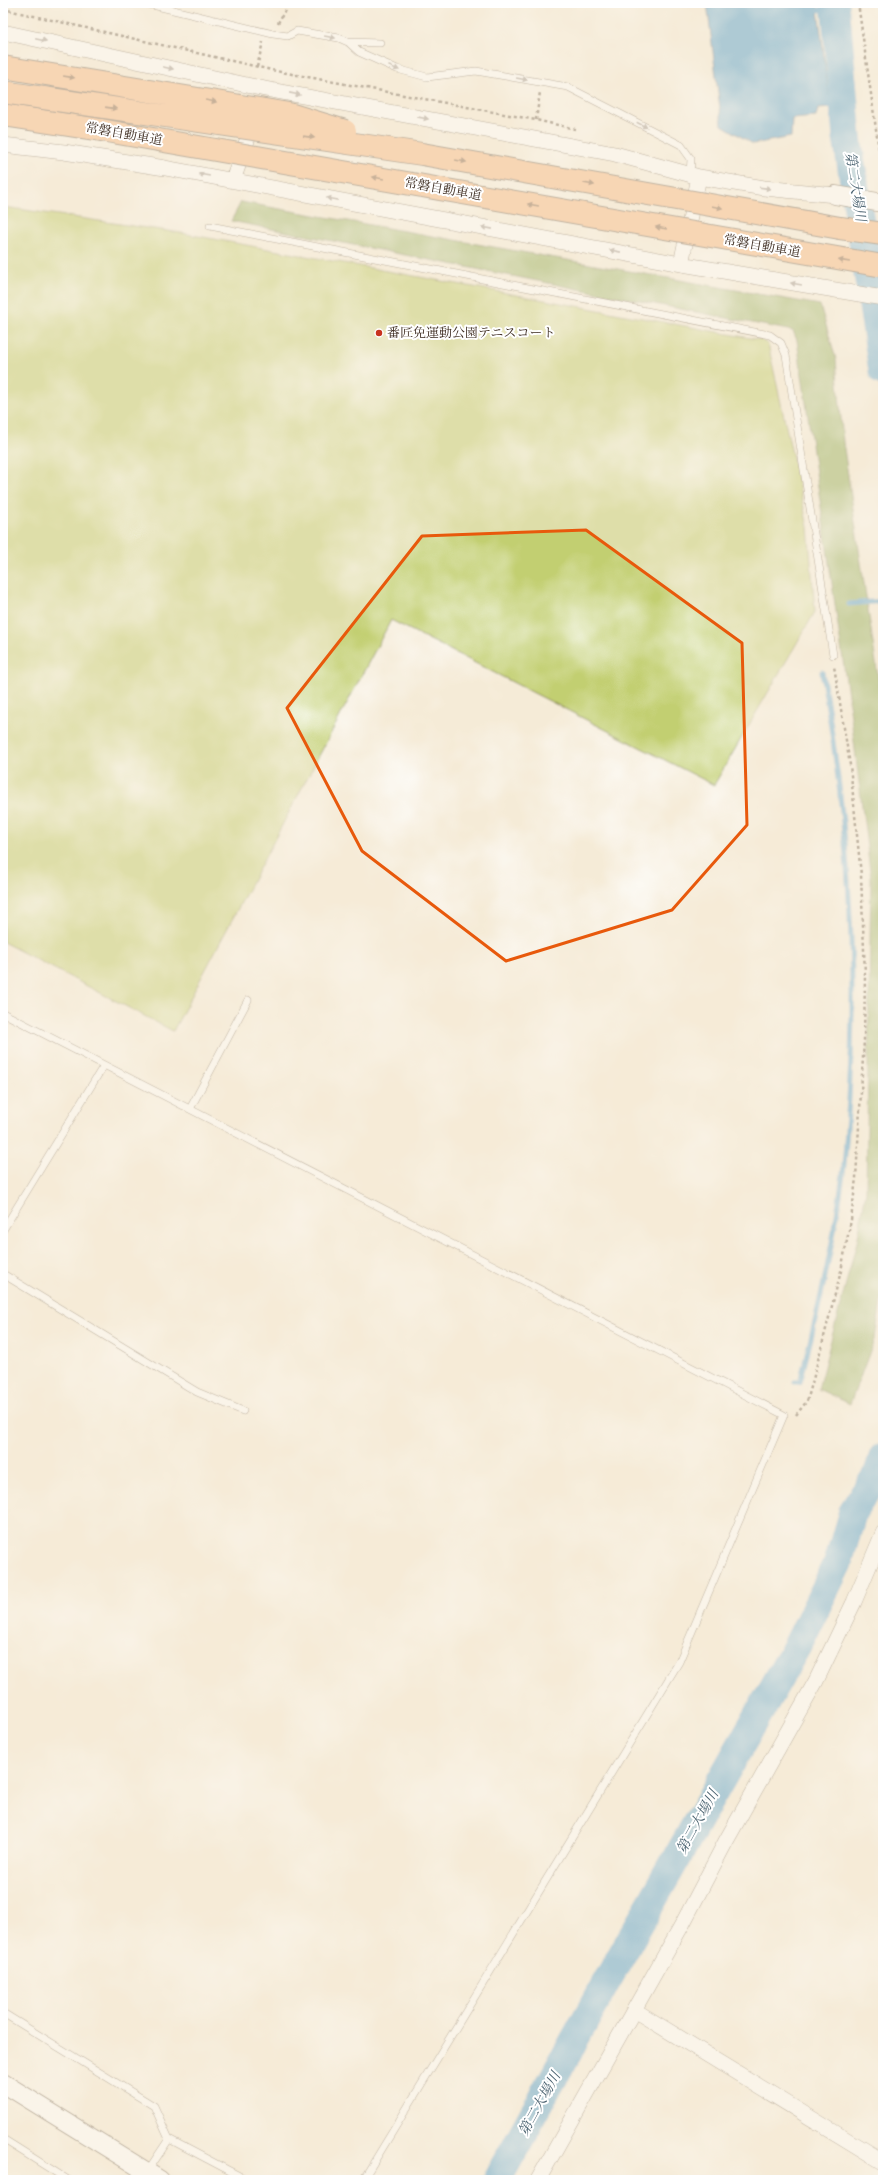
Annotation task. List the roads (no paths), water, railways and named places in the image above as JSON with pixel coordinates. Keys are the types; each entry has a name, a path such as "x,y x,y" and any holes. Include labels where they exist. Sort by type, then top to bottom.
{"highway":[{"path":"3,67 289,114 422,154"},
{"name":"常磐自動車道","path":"3,92 422,154 675,200 883,234"},
{"name":"常磐自動車道","path":"3,115 101,130 883,266"},
{"path":"3,125 101,130"}],"street":[{"path":"3,32 265,89 615,154 694,176 764,188 835,195 883,203"},
{"path":"233,180 265,89"},
{"path":"3,145 64,152 233,180 681,264 883,298"},
{"path":"681,264 694,176"},
{"path":"538,2180 816,1681 854,1602 883,1533"},
{"path":"634,2010 883,2162"},
{"path":"3,2083 154,2176"}],"lane":[{"path":"144,3 269,33 288,36 297,31 348,42 380,43"},
{"path":"348,42 359,52 398,70 427,77 476,71 568,87 681,145 691,159 694,176"},
{"path":"210,226 770,335 782,343 786,355 833,655"},
{"path":"190,1109 248,1000"},
{"path":"3,1013 784,1415 679,1662 363,2180"},
{"path":"3,1230 104,1065"},
{"path":"3,1274 197,1392 243,1411"},
{"path":"3,2013 154,2106 169,2139 247,2180"},
{"path":"3,2139 68,2180"},
{"path":"154,2176 169,2139"}],"water":[{"path":"707,3 817,3 831,108 818,109 816,117 792,119 791,137 753,144 722,125"}],"waterway":[{"name":"第二大場川","path":"835,3 847,137 883,371"},
{"path":"813,11 835,7"},
{"path":"849,604 883,601"},
{"path":"795,1382 800,1382 829,1257 843,1171 849,1099 852,992 848,885 838,778 822,672"},
{"name":"第二大場川","path":"497,2180 608,1979 797,1646 838,1563 853,1511 878,1473 883,1457"}],"place":[{"name":"番匠免運動公園テニスコート","path":"379,333"}]}
